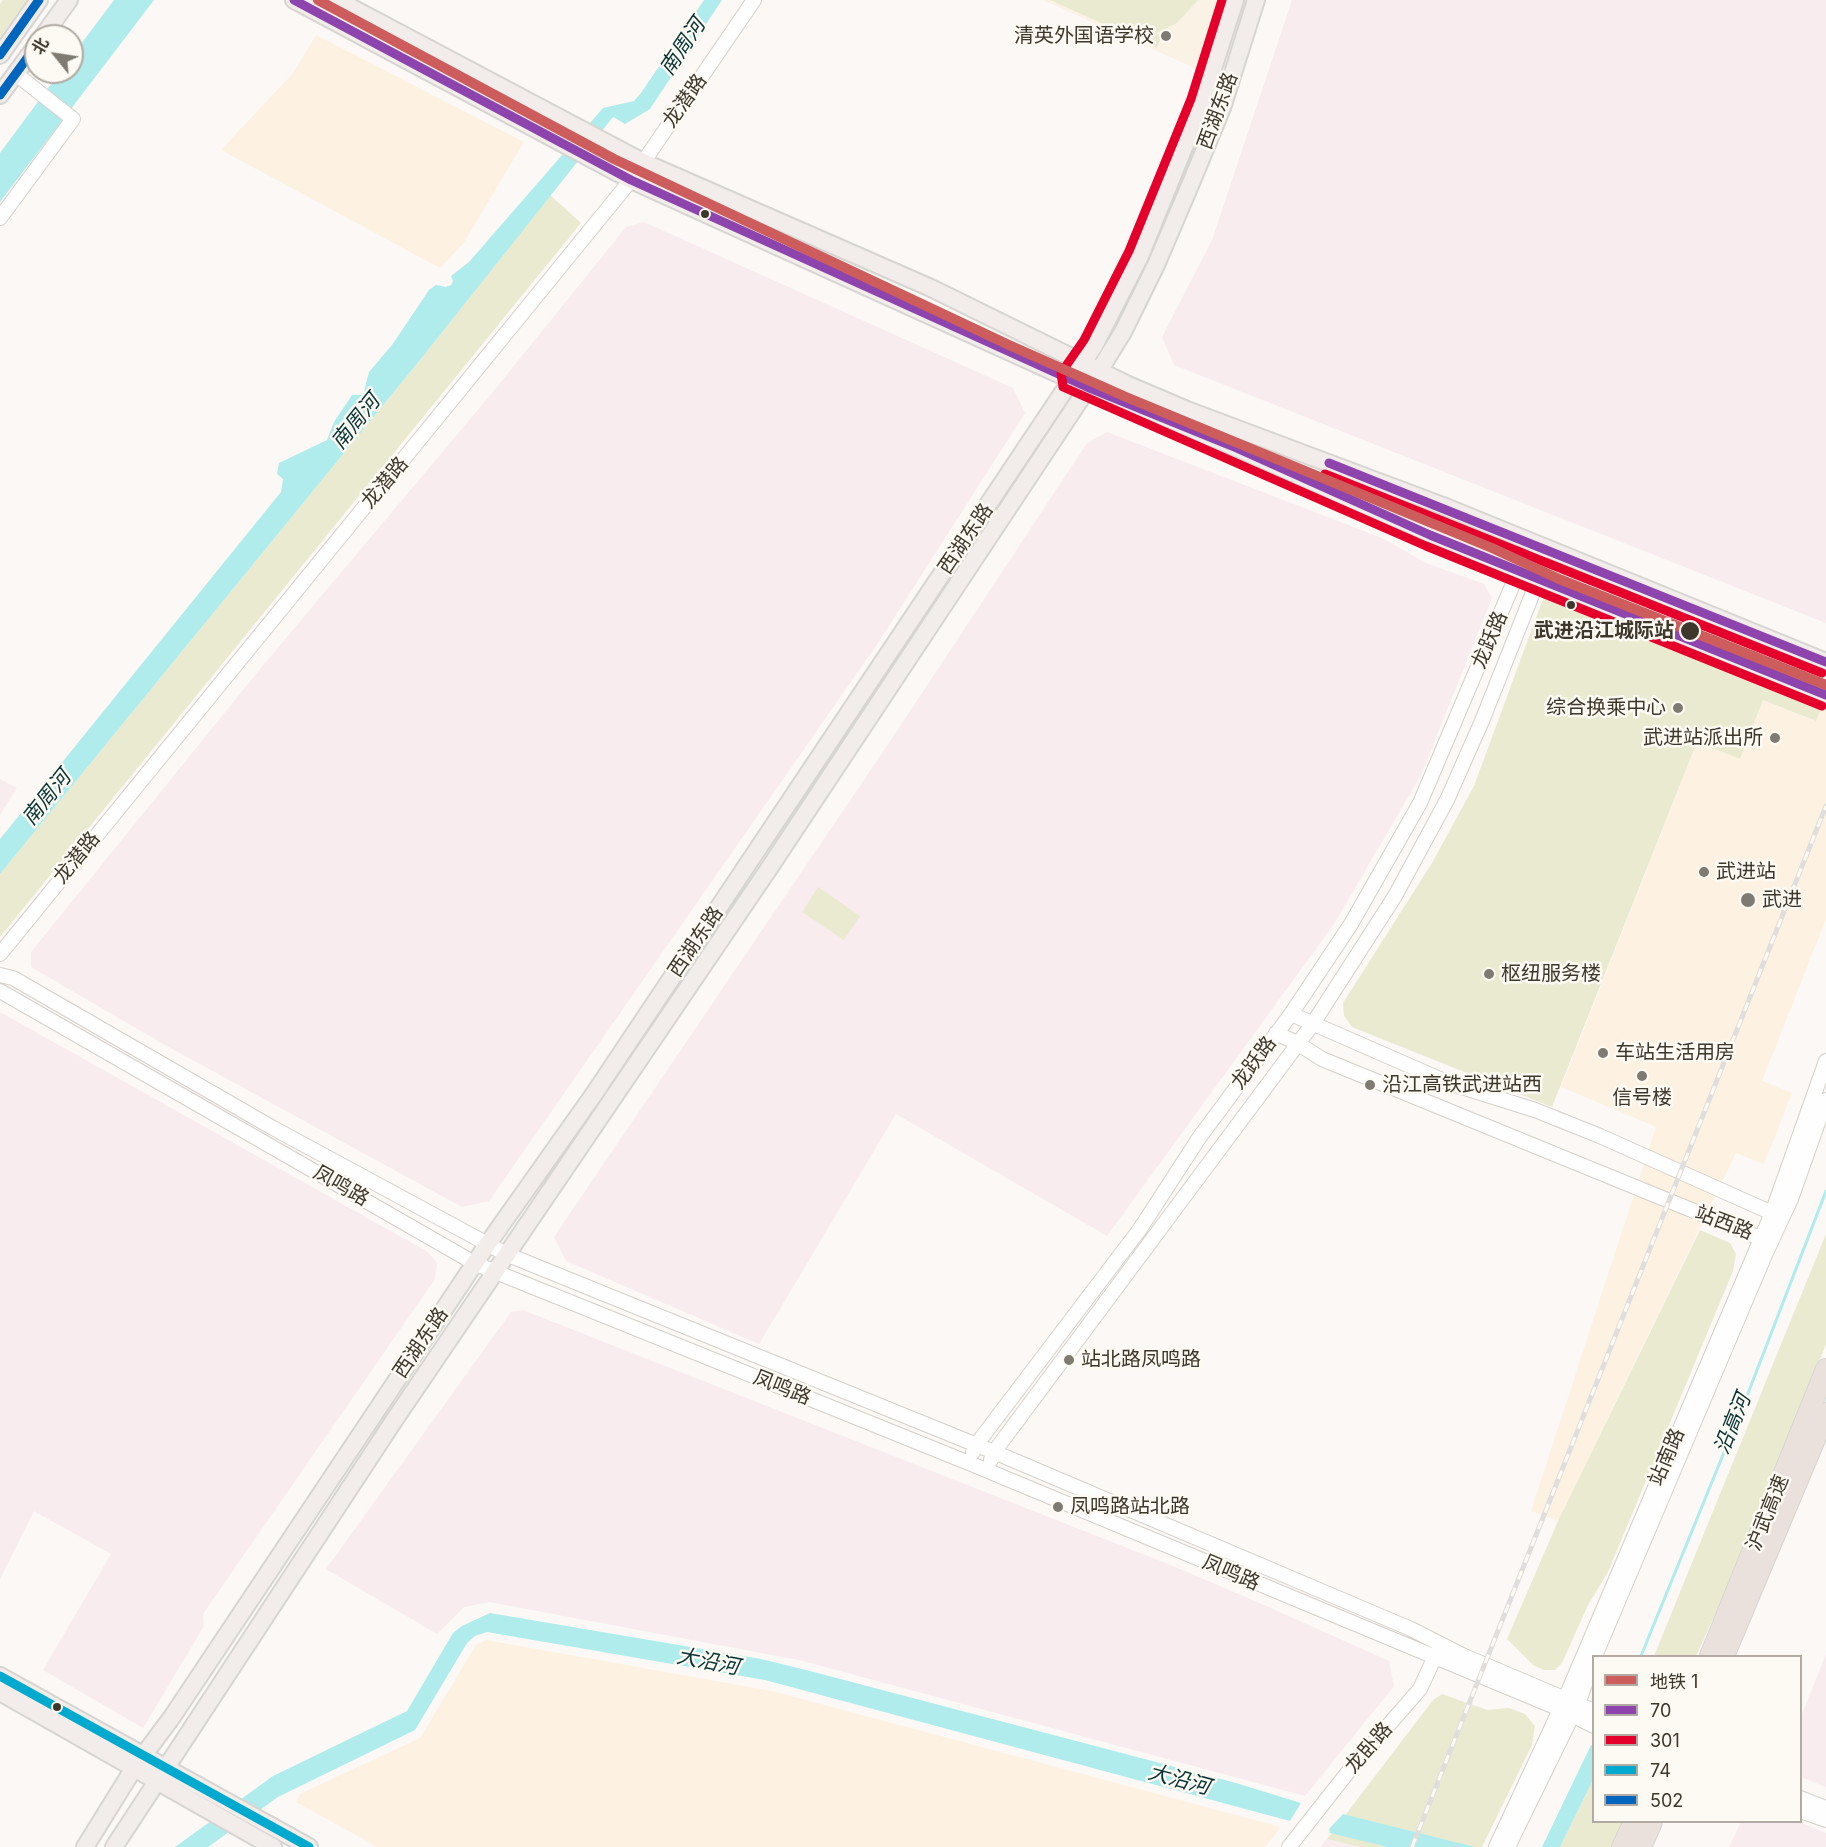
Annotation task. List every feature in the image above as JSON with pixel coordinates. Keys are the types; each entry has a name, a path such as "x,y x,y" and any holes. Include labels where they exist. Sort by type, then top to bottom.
{"highway":[{"name":"沪武高速","path":"1710,1655 1826,1369"},
{"name":"沪武高速","path":"1724,1655 1826,1413"},
{"path":"1622,1847 1633,1823"},
{"path":"1641,1847 1651,1823"}],"main road":[{"path":"0,55 39,0"},
{"path":"52,24 69,0"},
{"path":"294,0 631,180 1087,387 1538,578 1826,695"},
{"path":"337,0 643,162 932,288 1083,364 1187,410 1443,506 1826,662"},
{"name":"西湖东路","path":"85,1847 138,1762 172,1717 487,1245 594,1094 1083,364 1140,256 1202,103 1235,0"},
{"name":"西湖东路","path":"114,1847 160,1773 506,1254 768,870 1099,371 1123,332 1152,274 1187,193 1222,108 1256,0"},
{"path":"0,95 24,63"},
{"path":"0,1676 138,1762"},
{"path":"0,1692 160,1773 222,1799 309,1847"},
{"path":"160,1773 208,1810 273,1847"}],"street":[{"name":"龙潜路","path":"0,954 631,180 754,0"},
{"path":"0,218 73,119 16,74"},
{"name":"龙跃路","path":"969,1463 976,1445 1140,1229 1199,1138 1291,1014 1351,924 1420,803 1519,570 1542,548"},
{"name":"龙跃路","path":"987,1470 994,1452 1312,1025 1395,896 1447,800 1482,721 1538,578 1542,548"},
{"name":"凤鸣路","path":"0,975 13,978 273,1128 506,1254 994,1452 1411,1629 1437,1651"},
{"name":"凤鸣路","path":"0,991 494,1272 1437,1651 1569,1707 1592,1712"},
{"name":"站西路","path":"1276,1033 1322,1059 1760,1238 1777,1230 1772,1213 1589,1132 1535,1110 1449,1083 1291,1014"},
{"name":"站南路","path":"1508,1847 1569,1707 1772,1213 1826,1061"},
{"name":"站南路","path":"1595,1655 1791,1199 1826,1100"},
{"name":"龙卧路","path":"1288,1847 1352,1767 1420,1689 1437,1651"},
{"name":"站南路","path":"1496,1847 1592,1662"},
{"name":"凤鸣路","path":"1569,1707 1592,1725"},
{"path":"1802,1799 1826,1808"},
{"path":"1802,1812 1826,1820"}],"shaded area":[{"name":"清英外国语学校","path":"1043,0 1221,0 1199,70"},
{"path":"1292,0 1826,0 1826,623 1174,365 1162,337 1212,240"},
{"path":"316,35 524,142 463,244 440,268 221,150 293,73"},
{"path":"644,222 1013,388 1025,413 878,643 489,1201 462,1207 165,1045 31,967 31,952 260,669 492,393 626,227"},
{"path":"1107,432 1382,538 1426,563 1484,584 1492,598 1421,775 1334,924 1107,1236 896,1114 759,1344 566,1261 554,1237 895,734 1087,443"},
{"name":"武进站","path":"1826,697 1826,919 1762,1081 1792,1093 1764,1164 1736,1153 1558,1521 1531,1511 1656,1127 1561,1087 1697,742 1763,700 1815,721"},
{"path":"0,779 17,788 0,815"},
{"path":"0,1012 428,1252 437,1263 435,1279 203,1614 204,1626 143,1728 43,1670 111,1554 34,1511 0,1579"},
{"path":"523,1310 1173,1566 1264,1605 1389,1661 1394,1686 1305,1796 799,1660 489,1602 464,1607 437,1634 326,1569 511,1312"},
{"path":"486,1640 772,1691 1281,1827 1265,1847 377,1847 296,1802 300,1794 420,1738 476,1645"},
{"path":"1826,1654 1826,1787 1802,1777 1802,1714"},
{"path":"1741,1823 1801,1823 1826,1833 1826,1847 1729,1847"},
{"path":"1327,1839 1360,1847 1320,1847"}],"green space":[{"path":"3,0 27,0 0,37 0,4"},
{"path":"1050,0 1198,0 1177,23 1156,33 1162,36 1157,48"},
{"path":"550,195 581,223 0,937 0,874 420,360"},
{"path":"1552,593 1822,706 1816,721 1763,700 1740,759 1697,742 1552,1107 1352,1027 1344,1016 1343,1003 1432,863 1474,786 1544,596"},
{"path":"818,887 860,916 844,940 802,912"},
{"path":"1700,1230 1730,1243 1736,1254 1733,1271 1608,1572 1588,1605 1562,1663 1555,1670 1544,1670 1533,1665 1507,1639 1558,1521"},
{"path":"1826,1234 1826,1344 1749,1540 1696,1655 1654,1655"},
{"path":"1442,1694 1487,1710 1509,1708 1525,1714 1535,1726 1532,1745 1482,1847 1360,1847 1327,1839 1433,1700"},
{"path":"1592,1782 1592,1823 1623,1823 1611,1847 1560,1847"}],"water":[{"path":"114,0 154,0 0,202 0,153 51,84 84,84 84,40"},
{"name":"南周河","path":"704,0 722,0 650,109 625,124 613,117 420,360 0,874 0,839 281,492 283,479 277,474 279,463 327,440 334,422 352,395 363,395 369,372 392,345 429,290 436,285 446,287 451,285 453,281 451,276 469,262 603,108 634,101"},
{"name":"大沿河","path":"490,1613 761,1659 1236,1783 1301,1803 1290,1821 765,1680 487,1632 475,1636 467,1643 415,1730 278,1797 208,1847 175,1847 273,1776 407,1711 453,1633 462,1626"},
{"path":"1591,1745 1592,1782 1560,1847 1542,1847"},
{"path":"1343,1814 1475,1847 1388,1847 1330,1833 1329,1829"}],"waterway":[{"name":"沿高河","path":"1641,1655 1747,1396 1826,1191"}],"railway":[{"path":"1412,1847 1826,806"}],"metro line":[{"name":"1","path":"318,0 614,159 1009,345 1126,397 1492,548 1559,579 1826,685"}],"transit line":[{"name":"502","path":"0,55 39,0"},
{"name":"70","path":"294,0 631,180 1087,387 1232,446 1430,535 1826,695"},
{"name":"301","path":"1222,0 1191,99 1129,251 1084,340 1061,373 1063,387 1426,546 1822,706"},
{"name":"502","path":"0,95 24,62"},
{"name":"70","path":"1329,463 1826,662"},
{"name":"301","path":"1325,474 1822,673"},
{"name":"74","path":"0,1676 309,1847"}],"place":[{"name":"清英外国语学校","path":"1166,36"},
{"name":"武进沿江城际站","path":"1690,631"},
{"name":"综合换乘中心","path":"1678,708"},
{"name":"武进站派出所","path":"1775,738"},
{"name":"武进站","path":"1704,872"},
{"name":"武进","path":"1748,900"},
{"name":"枢纽服务楼","path":"1489,974"},
{"name":"车站生活用房","path":"1603,1053"},
{"name":"信号楼","path":"1642,1076"},
{"name":"沿江高铁武进站西","path":"1370,1085"},
{"name":"站北路凤鸣路","path":"1069,1360"},
{"name":"凤鸣路站北路","path":"1058,1507"}]}
